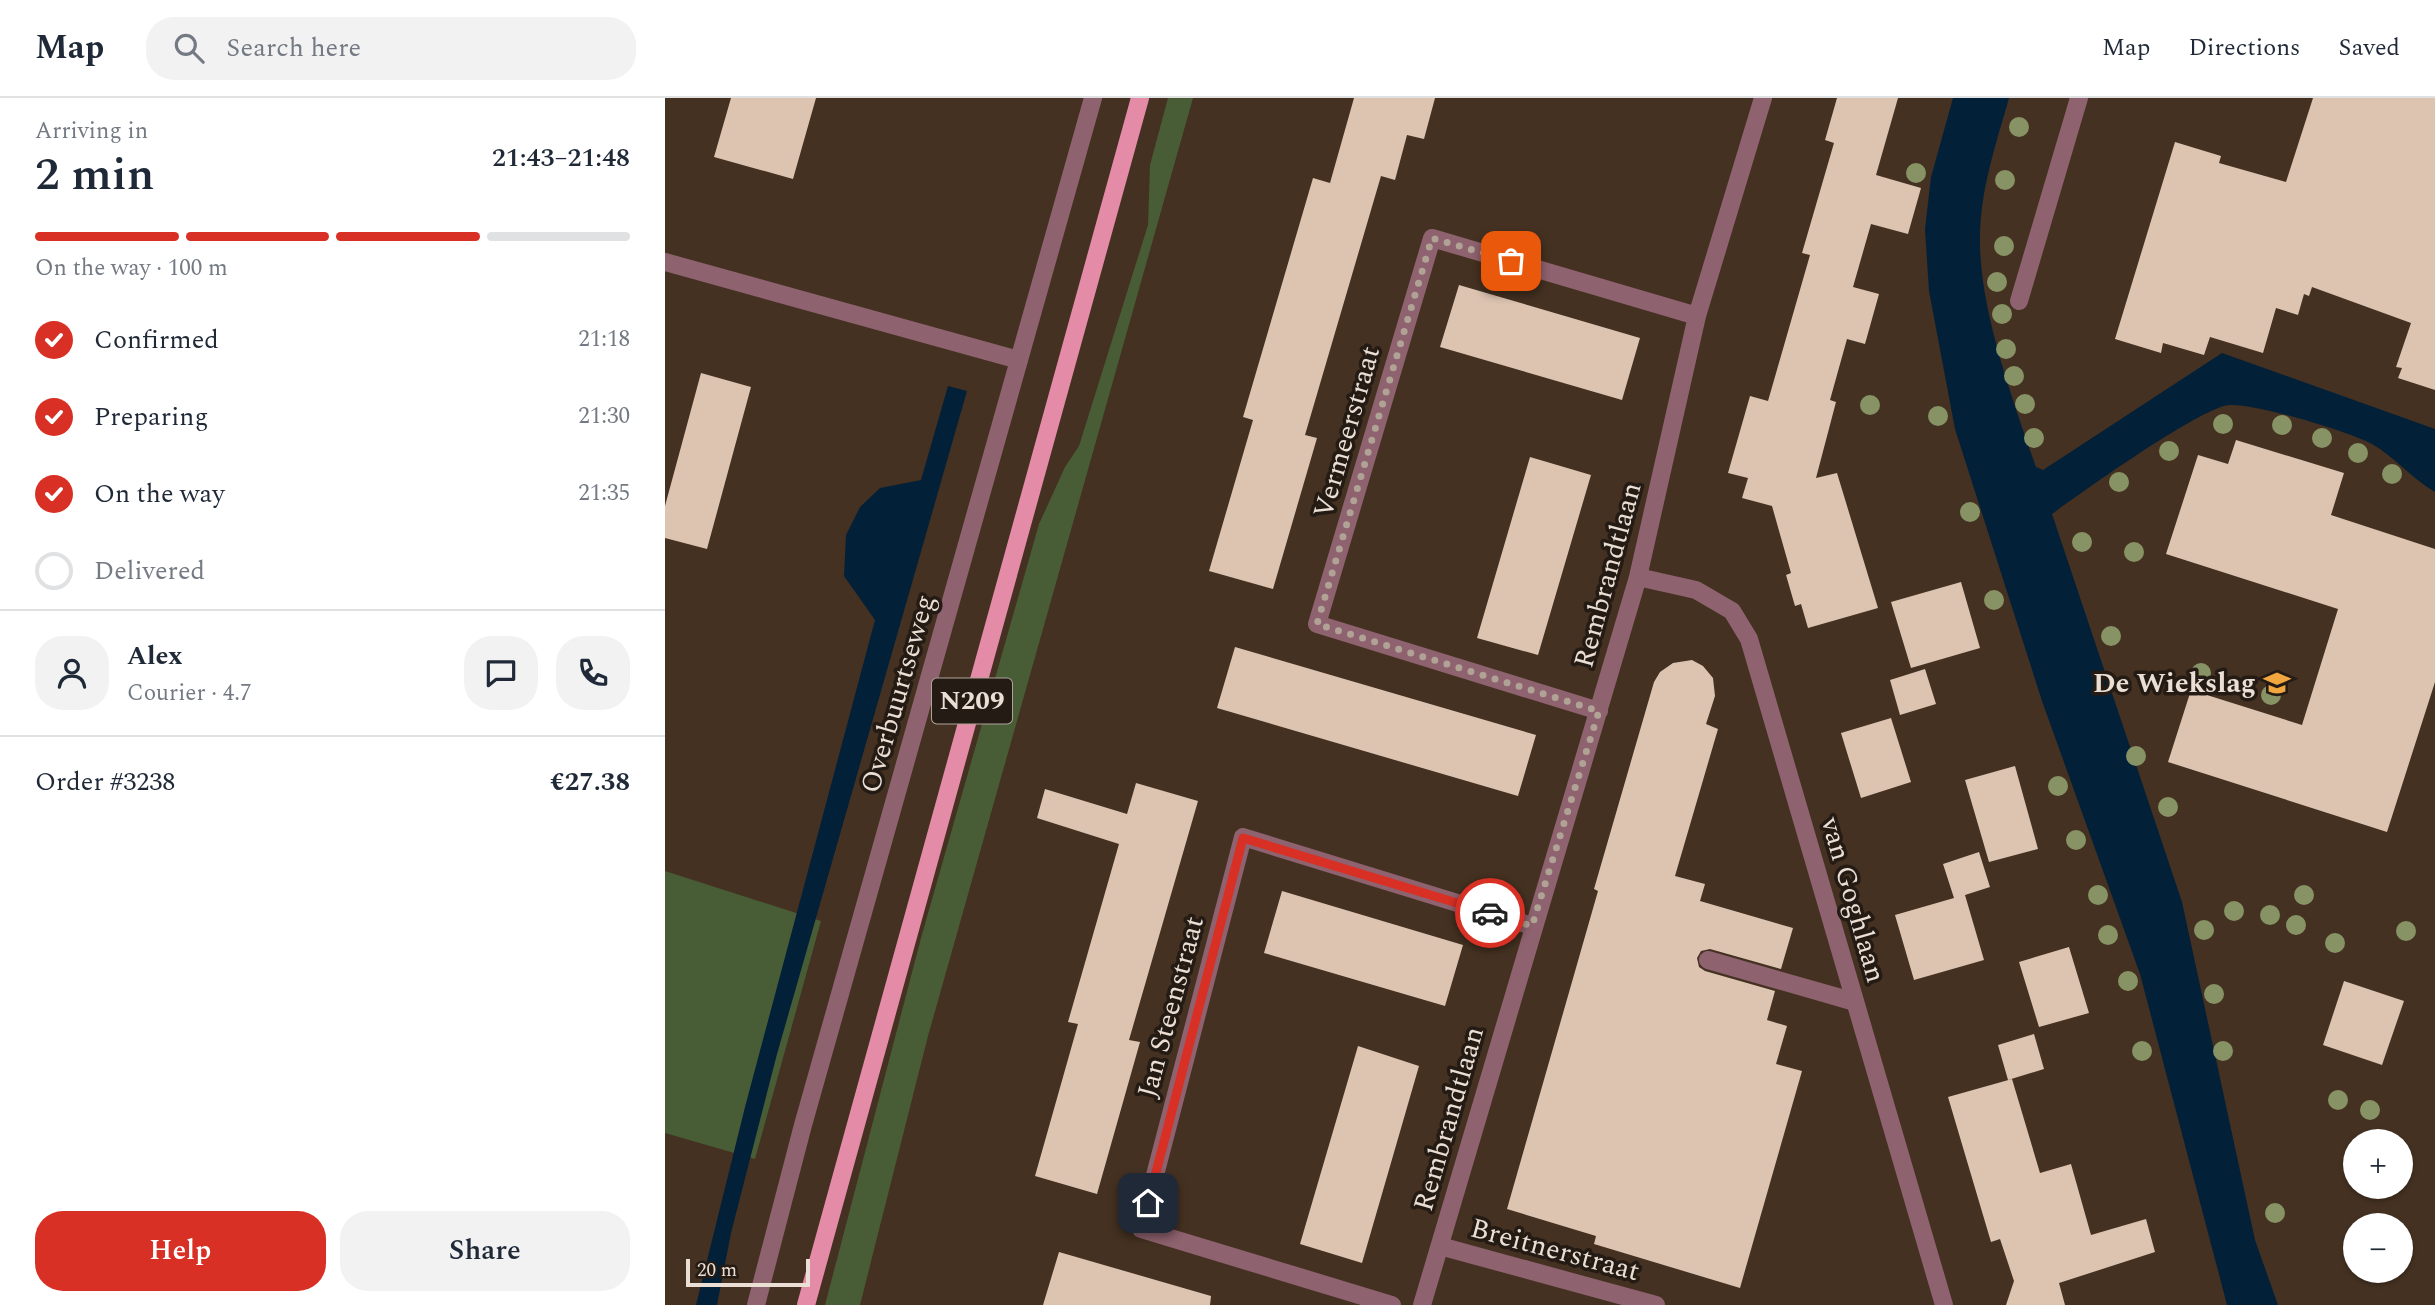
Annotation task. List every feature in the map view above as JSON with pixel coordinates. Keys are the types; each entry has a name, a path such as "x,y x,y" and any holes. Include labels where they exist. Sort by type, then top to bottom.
{"main road":[{"name":"N209","path":"806,1305 1140,98"}],"street":[{"name":"Overbuurtseweg","path":"756,1305 807,1112 1093,98"},
{"name":"Rembrandtlaan","path":"1422,1305 1532,926 1638,577 1697,316 1763,98"},
{"path":"2019,301 2079,98"},
{"name":"Vermeerstraat","path":"1599,711 1317,624 1432,238 1697,316"},
{"path":"665,262 1019,360"},
{"name":"van Goghlaan","path":"1638,577 1696,590 1732,611 1749,639 1944,1305"},
{"name":"Jan Steenstraat","path":"1392,1305 1141,1229 1243,838 1532,926"},
{"path":"1708,960 1855,1002"},
{"name":"Breitnerstraat","path":"1440,1246 1655,1305"}],"green space":[{"path":"1168,98 1193,98 928,1036 860,1305 825,1305 921,938 1039,524 1065,467 1079,446 1148,225 1150,165"},
{"path":"665,871 821,921 755,1159 665,1133"}],"water":[{"path":"1953,98 2009,98 1983,203 1981,266 1999,354 2036,467 2043,470 2222,353 2435,429 2435,492 2372,444 2323,425 2279,413 2229,405 2193,420 2168,435 2052,514 2182,902 2255,1240 2278,1305 2227,1305 2140,974 2042,701 1955,429 1929,291 1925,229 1931,177"},
{"path":"948,386 967,391 777,1054 731,1233 717,1305 696,1305 745,1107 875,620 844,576 846,535 860,507 880,488 921,480"}],"building":[{"path":"731,98 816,98 793,179 714,157"},
{"path":"1354,98 1435,98 1424,139 1407,135 1395,180 1381,176 1305,435 1317,438 1273,589 1209,571 1253,420 1243,417 1313,178 1330,183"},
{"path":"1837,98 1898,98 1876,175 1921,188 1908,234 1871,224 1853,287 1879,294 1865,344 1847,339 1830,400 1836,402 1816,478 1837,473 1878,608 1808,628 1801,604 1795,606 1786,575 1791,573 1772,506 1742,498 1748,478 1728,473 1750,396 1768,401 1810,255 1802,253 1834,143 1825,140"},
{"path":"2313,98 2435,98 2435,390 2398,378 2402,368 2396,367 2411,323 2312,287 2309,296 2304,294 2298,315 2276,308 2263,353 2210,337 2204,355 2163,343 2161,353 2115,339 2175,142 2221,156 2219,163 2286,182"},
{"path":"1459,285 1640,338 1622,400 1440,347"},
{"path":"701,373 751,387 707,549 665,538 665,506"},
{"path":"2236,440 2344,473 2331,515 2435,549 2435,682 2387,832 2168,762 2191,690 2302,725 2338,609 2166,554 2198,455 2228,464"},
{"path":"1530,457 1591,475 1538,655 1477,638"},
{"path":"1961,582 1980,648 1911,668 1891,602"},
{"path":"1235,647 1536,735 1518,796 1217,708"},
{"path":"1692,660 1703,666 1713,678 1715,696 1706,724 1718,729 1675,876 1705,884 1700,901 1793,928 1781,969 1710,949 1701,951 1697,958 1699,967 1705,971 1775,991 1767,1020 1787,1026 1776,1064 1802,1071 1740,1288 1594,1244 1596,1236 1507,1209 1598,891 1594,889 1654,682 1660,672 1673,663"},
{"path":"1925,669 1936,704 1900,715 1890,680"},
{"path":"1891,718 1911,782 1861,798 1841,733"},
{"path":"2015,766 2038,849 1989,862 1965,780"},
{"path":"1136,783 1198,801 1129,1040 1140,1042 1097,1194 1035,1176 1078,1024 1068,1022 1119,844 1037,818 1045,789 1127,814"},
{"path":"1979,852 1990,887 1965,895 1984,960 1914,980 1895,915 1954,898 1943,864"},
{"path":"1282,891 1463,945 1445,1006 1264,953"},
{"path":"2069,947 2089,1013 2039,1027 2019,962"},
{"path":"2344,981 2404,1001 2382,1065 2323,1045"},
{"path":"2034,1034 2044,1069 2008,1080 1998,1045"},
{"path":"1358,1046 1419,1066 1362,1263 1300,1244"},
{"path":"2012,1079 2040,1173 2071,1164 2091,1235 2146,1219 2155,1252 2059,1283 2065,1305 2006,1305 2014,1281 2000,1239 1991,1242 1948,1097"},
{"path":"1059,1252 1211,1296 1210,1305 1043,1305"}],"way so far":[{"path":"1490,913 1532,926 1599,711 1317,624 1432,238 1511,261"}],"place":[{"name":"De Wiekslag","path":"2277,683"}],"route":[{"path":"1148,1203 1243,838 1490,913"}]}
